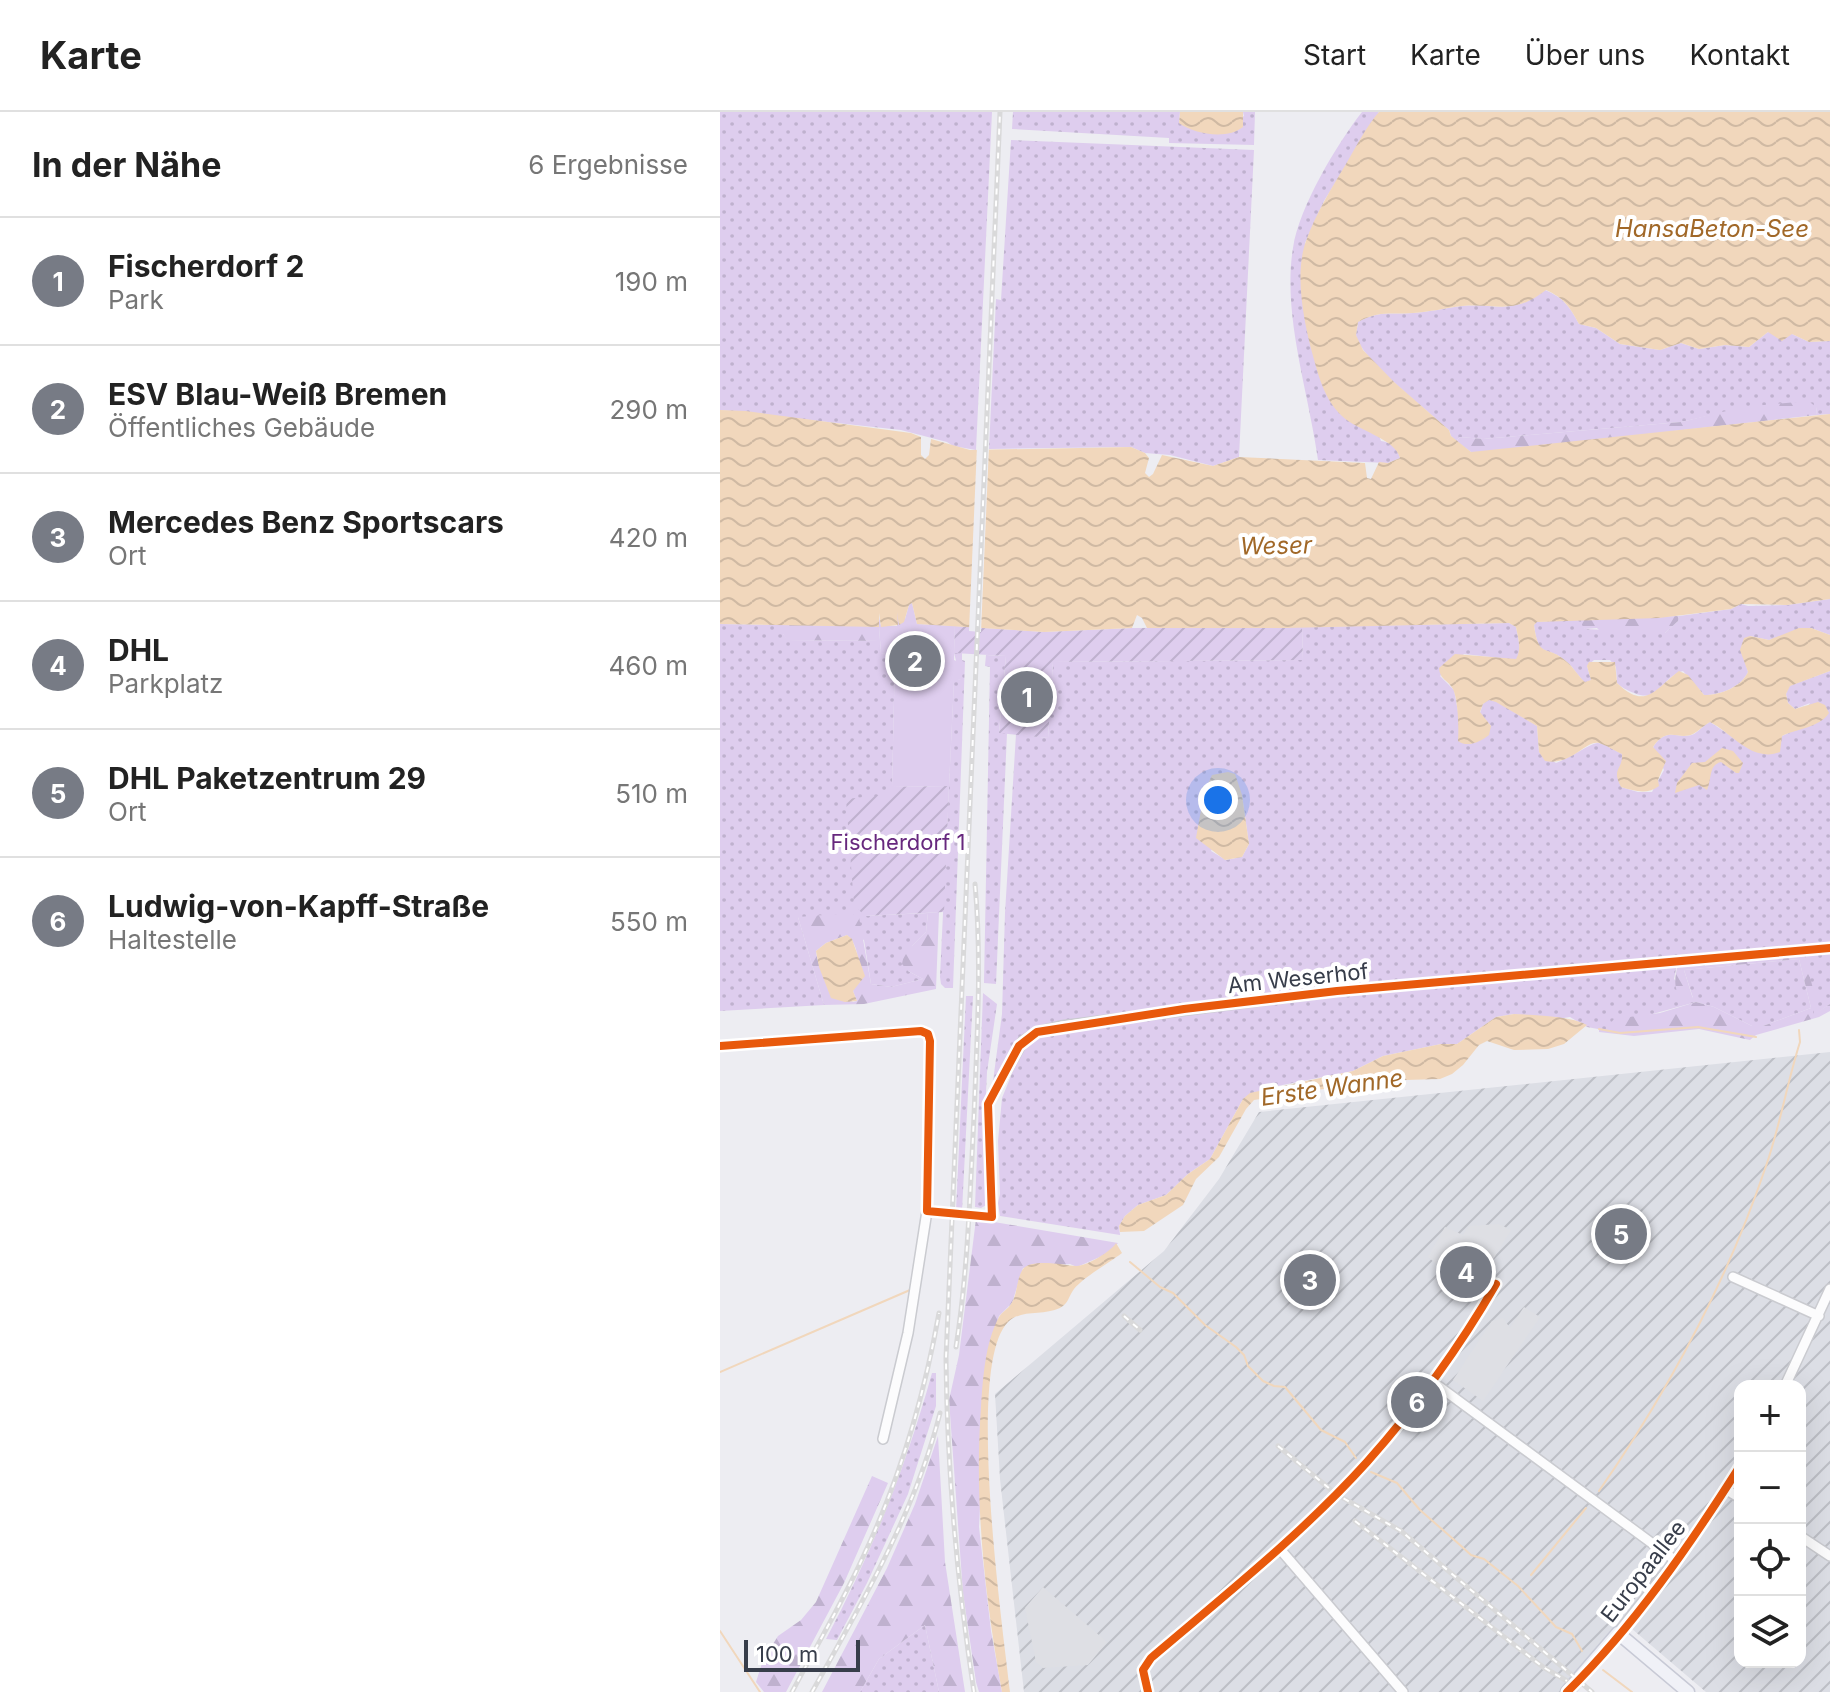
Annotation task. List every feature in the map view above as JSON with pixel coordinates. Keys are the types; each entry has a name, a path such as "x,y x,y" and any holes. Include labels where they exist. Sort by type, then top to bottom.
{"street":[{"name":"Am Weserhof","path":"883,1439 908,1333 927,1211 992,1217 988,1104 1019,1046 1033,1034 1061,1026 1337,991 1830,948"},
{"path":"1733,1277 1819,1316"},
{"path":"1148,1692 1143,1670 1151,1658 1279,1548 1366,1463 1433,1382 1496,1284"},
{"path":"1788,1380 1830,1289"},
{"path":"1433,1382 1676,1561"},
{"name":"Europaallee","path":"1567,1692 1676,1561 1734,1475"},
{"path":"1725,1489 1734,1494"},
{"path":"1806,1540 1830,1556"},
{"path":"1279,1548 1403,1692"},
{"path":"1618,1633 1688,1692"}],"shaded area":[{"path":"1830,1052 1830,1692 1706,1692 1625,1623 1563,1692 1024,1692 1000,1479 995,1394 1164,1251 1219,1179 1259,1112"},
{"path":"1499,1224 1511,1230 1472,1294 1428,1257 1445,1227 1463,1235 1469,1226"},
{"path":"1524,1307 1540,1317 1483,1401 1453,1380 1492,1321 1503,1318 1510,1328"},
{"path":"1043,1587 1107,1642 1088,1665 1043,1668 1036,1662 1025,1608"}],"green space":[{"path":"720,112 992,112 976,450 901,430 720,410"},
{"path":"1013,112 1180,112 1179,123 1216,133 1244,116 1243,112 1255,112 1254,145 1169,143 1169,138 1012,129"},
{"path":"1362,112 1379,112 1324,201 1305,243 1381,441 1394,446 1399,454 1400,458 1388,463 1318,460 1291,300 1293,248 1303,214 1331,158"},
{"path":"1011,140 1254,150 1239,457 1213,466 1170,455 1145,453 1131,447 989,449 996,299 1001,300"},
{"path":"1545,290 1566,304 1579,324 1596,328 1620,344 1660,350 1681,343 1699,349 1725,345 1749,347 1768,332 1792,334 1809,342 1830,341 1830,414 1817,415 1816,407 1483,439 1460,437 1456,441 1449,430 1369,357 1356,335 1358,322 1373,316 1462,306 1513,306"},
{"path":"1811,403 1816,407 1817,415 1486,452 1471,452 1456,441 1460,437 1483,439 1681,422 1743,407"},
{"path":"1830,599 1830,635 1811,628 1769,640 1750,636 1745,677 1730,689 1710,695 1704,695 1683,671 1650,695 1634,693 1617,683 1616,667 1610,660 1594,660 1587,666 1591,680 1585,683 1560,656 1541,648 1534,625 1536,622 1581,619 1585,629 1665,633 1678,621 1679,616 1731,609 1741,604 1787,605"},
{"path":"912,603 917,624 955,626 954,660 961,663 961,679 954,681 949,786 892,787 895,654 881,653 878,613 881,626 897,626 897,612 905,619"},
{"path":"1679,616 1678,621 1665,633 1602,633 1597,628 1585,629 1581,619"},
{"path":"1509,623 1516,627 1517,660 1464,654 1440,676 1454,690 1459,717 1491,726 1480,713 1488,700 1496,701 1537,726 1539,752 1556,763 1595,743 1604,745 1623,754 1621,787 1638,792 1652,792 1664,770 1653,747 1668,735 1688,736 1710,722 1740,742 1780,744 1782,736 1789,733 1810,703 1795,709 1788,703 1786,694 1789,686 1830,671 1830,945 1338,989 1030,1033 998,1082 993,1081 1002,1014 1016,734 1048,738 1053,662 1303,660 1302,627","holes":["1242,795 1249,844 1242,857 1226,860 1211,851"]},
{"path":"720,624 783,625 783,634 788,640 880,641 881,653 895,654 892,787 887,788 865,916 928,913 926,932 912,946 908,971 923,979 891,987 871,984 864,940 798,917 824,1005 720,1011"},
{"path":"783,625 879,626 880,641 787,640"},
{"path":"955,626 1044,632 1302,627 1303,660 1053,662 1048,738 999,733 1006,656 954,653"},
{"path":"954,653 962,653 962,660 965,661 953,988 945,988 940,977 954,680 961,679"},
{"path":"986,655 1006,656 999,732 1007,733 996,984 984,983 990,667 985,666"},
{"name":"Fischerdorf 1","path":"949,786 944,912 865,916 854,905 846,799 884,795 887,787"},
{"path":"939,912 936,989 864,1004 824,1005 798,917 851,913 859,917 871,984 891,987 923,979 902,964 904,954 926,932 928,913","holes":["847,935 852,940 858,962 853,991 857,1001 853,1002 824,973 816,951 826,943"]},
{"path":"1830,952 1830,1004 1813,1016 1804,955"},
{"path":"1804,955 1815,996 1813,1015 1830,1004 1830,1011 1819,1017 1756,1035 1750,1040 1699,1029 1634,1036 1599,1032 1599,1029 1609,1031 1614,1019 1660,1013 1696,1002 1714,1007 1752,1026 1763,1026 1811,1008 1799,959 1684,970 1693,999 1685,1003 1676,985 1678,964"},
{"path":"1799,959 1811,1008 1763,1026 1752,1026 1714,1007 1696,1002 1649,1015 1609,1031 1587,1027 1570,1017 1557,1019 1514,1014 1496,1017 1457,1044 1441,1044 1383,1056 1353,1071 1267,1088 1243,1099 1210,1159 1166,1195 1138,1205 1125,1216 1119,1226 1120,1235 1000,1216 998,1141 1002,1098 1021,1051 1041,1035 1130,1020 1269,1003 1677,964 1674,979 1693,998 1684,970"},
{"path":"983,993 997,1004 987,1072 985,1114 988,1204 981,1208 975,1207"},
{"path":"966,996 973,996 962,1211 956,1211"},
{"path":"976,1219 1118,1243 1109,1253 1077,1267 1070,1264 1023,1268 1012,1303 999,1316 988,1353 979,1527 991,1631 1002,1692 979,1692 976,1682 963,1593 949,1400 959,1355"},
{"path":"932,1373 936,1373 936,1406 908,1494 837,1640 826,1639 886,1509"},
{"path":"938,1436 945,1562 965,1692 939,1692 925,1625 879,1659 860,1692 822,1692 887,1568 915,1504"},
{"path":"872,1476 888,1483 844,1583 786,1692 764,1692 756,1682 763,1660 778,1636 801,1620 816,1602"},
{"path":"925,1625 939,1692 860,1692 879,1659"}],"water":[{"path":"1180,112 1243,112 1243,127 1228,133 1202,133 1179,123"},
{"path":"1379,112 1830,112 1830,341 1809,342 1792,334 1782,341 1768,332 1749,347 1725,345 1699,349 1681,343 1660,350 1620,344 1596,328 1579,324 1566,304 1546,290 1514,306 1462,306 1373,316 1358,322 1356,335 1363,350 1394,382 1471,452 1830,414 1830,599 1787,605 1741,604 1731,609 1659,618 1537,622 1534,625 1541,648 1560,656 1585,682 1591,680 1587,666 1589,662 1615,662 1617,683 1627,691 1643,696 1656,690 1679,671 1688,675 1704,695 1724,692 1741,682 1748,672 1740,650 1744,638 1750,636 1769,640 1799,628 1811,628 1830,635 1830,671 1790,686 1786,694 1788,703 1795,709 1818,702 1825,705 1829,713 1825,718 1782,736 1780,752 1770,754 1751,750 1710,722 1688,736 1668,735 1653,747 1666,761 1658,780 1659,786 1650,791 1641,791 1621,787 1617,772 1622,754 1599,743 1588,745 1563,760 1545,761 1539,752 1537,726 1489,700 1480,712 1491,726 1489,735 1474,743 1458,741 1455,694 1439,668 1455,654 1516,659 1518,635 1516,627 1509,623 1147,628 1137,615 1132,628 1044,632 917,624 912,603 904,622 899,625 897,612 898,625 881,627 879,613 879,627 720,624 720,410 911,433 921,437 921,455 925,459 929,455 931,439 970,450 1131,447 1149,458 1145,473 1149,477 1162,455 1213,466 1239,457 1365,463 1367,478 1371,479 1379,462 1388,463 1400,458 1391,445 1342,416 1327,396 1310,343 1301,283 1302,254 1314,221 1361,137"},
{"path":"1722,748 1733,751 1743,763 1739,773 1721,762 1712,770 1707,790 1699,785 1675,793 1677,783 1692,763 1705,762"},
{"path":"1235,774 1242,795 1249,844 1242,857 1225,860 1196,838 1204,793 1212,775"},
{"path":"847,935 852,939 865,976 853,991 857,1001 845,1002 831,998 816,951 826,943"},
{"path":"1514,1014 1562,1018 1587,1025 1564,1044 1548,1049 1514,1050 1487,1041 1479,1045 1452,1074 1440,1079 1405,1080 1368,1087 1355,1084 1254,1100 1219,1157 1196,1179 1183,1205 1144,1231 1120,1232 1119,1226 1125,1216 1138,1205 1166,1195 1210,1159 1243,1099 1250,1093 1353,1071 1383,1056 1441,1044 1457,1044 1496,1017"},
{"path":"1116,1243 1122,1253 1079,1284 1063,1306 1013,1318 995,1348 989,1389 988,1441 995,1558 1010,1692 1002,1692 986,1585 980,1514 979,1443 988,1349 994,1327 1013,1300 1023,1269 1040,1263 1080,1266 1104,1254"}],"pier":[{"path":"977,446 989,446 981,632 969,631"}],"waterway":[{"name":"Erste Wanne","path":"1599,1029 1620,1033 1698,1027 1756,1037"},
{"name":"Erste Wanne","path":"1599,1491 1672,1374 1733,1252 1771,1151 1800,1042 1799,1030"},
{"path":"1130,1262 1160,1287 1173,1293 1205,1325 1236,1347 1244,1355 1248,1366 1263,1381 1285,1387 1321,1430 1345,1442 1356,1458"},
{"path":"720,1372 910,1290"},
{"path":"1371,1472 1397,1483 1420,1510 1471,1555 1484,1559 1518,1586 1556,1627 1572,1634 1582,1651"},
{"name":"Erste Wanne","path":"1531,1575 1586,1508"},
{"path":"720,1631 760,1692"},
{"path":"1603,1670 1632,1692"}],"railway":[{"path":"974,1692 954,1526 946,1358 1000,112"},
{"path":"956,1347 968,1232 976,1058 979,971 975,884"},
{"path":"792,1692 855,1574 888,1498 918,1407 939,1313"},
{"path":"1124,1316 1140,1330"},
{"path":"812,1692 902,1522 940,1413"},
{"path":"1278,1446 1336,1494 1401,1531 1592,1692"},
{"path":"1355,1521 1543,1667 1567,1681"}],"cycle path":[{"path":"720,1046 921,1031 928,1034 927,1211 992,1217 988,1104 1019,1046 1037,1032 1184,1009 1337,991 1830,948"},
{"path":"1148,1692 1143,1670 1151,1658 1289,1539 1367,1462 1436,1376 1496,1284"},
{"path":"1567,1692 1592,1667 1660,1584 1734,1475"}],"place":[{"name":"ESV Blau-Weiß Bremen","path":"915,661"},
{"name":"Fischerdorf 2","path":"1027,697"},
{"name":"DHL Paketzentrum 29","path":"1621,1234"},
{"name":"DHL","path":"1466,1272"},
{"name":"Mercedes Benz Sportscars","path":"1310,1280"},
{"name":"Ludwig-von-Kapff-Straße","path":"1417,1402"}],"water label":[{"name":"HansaBeton-See","path":"1712,229"},
{"name":"Weser","path":"1276,546"}]}
